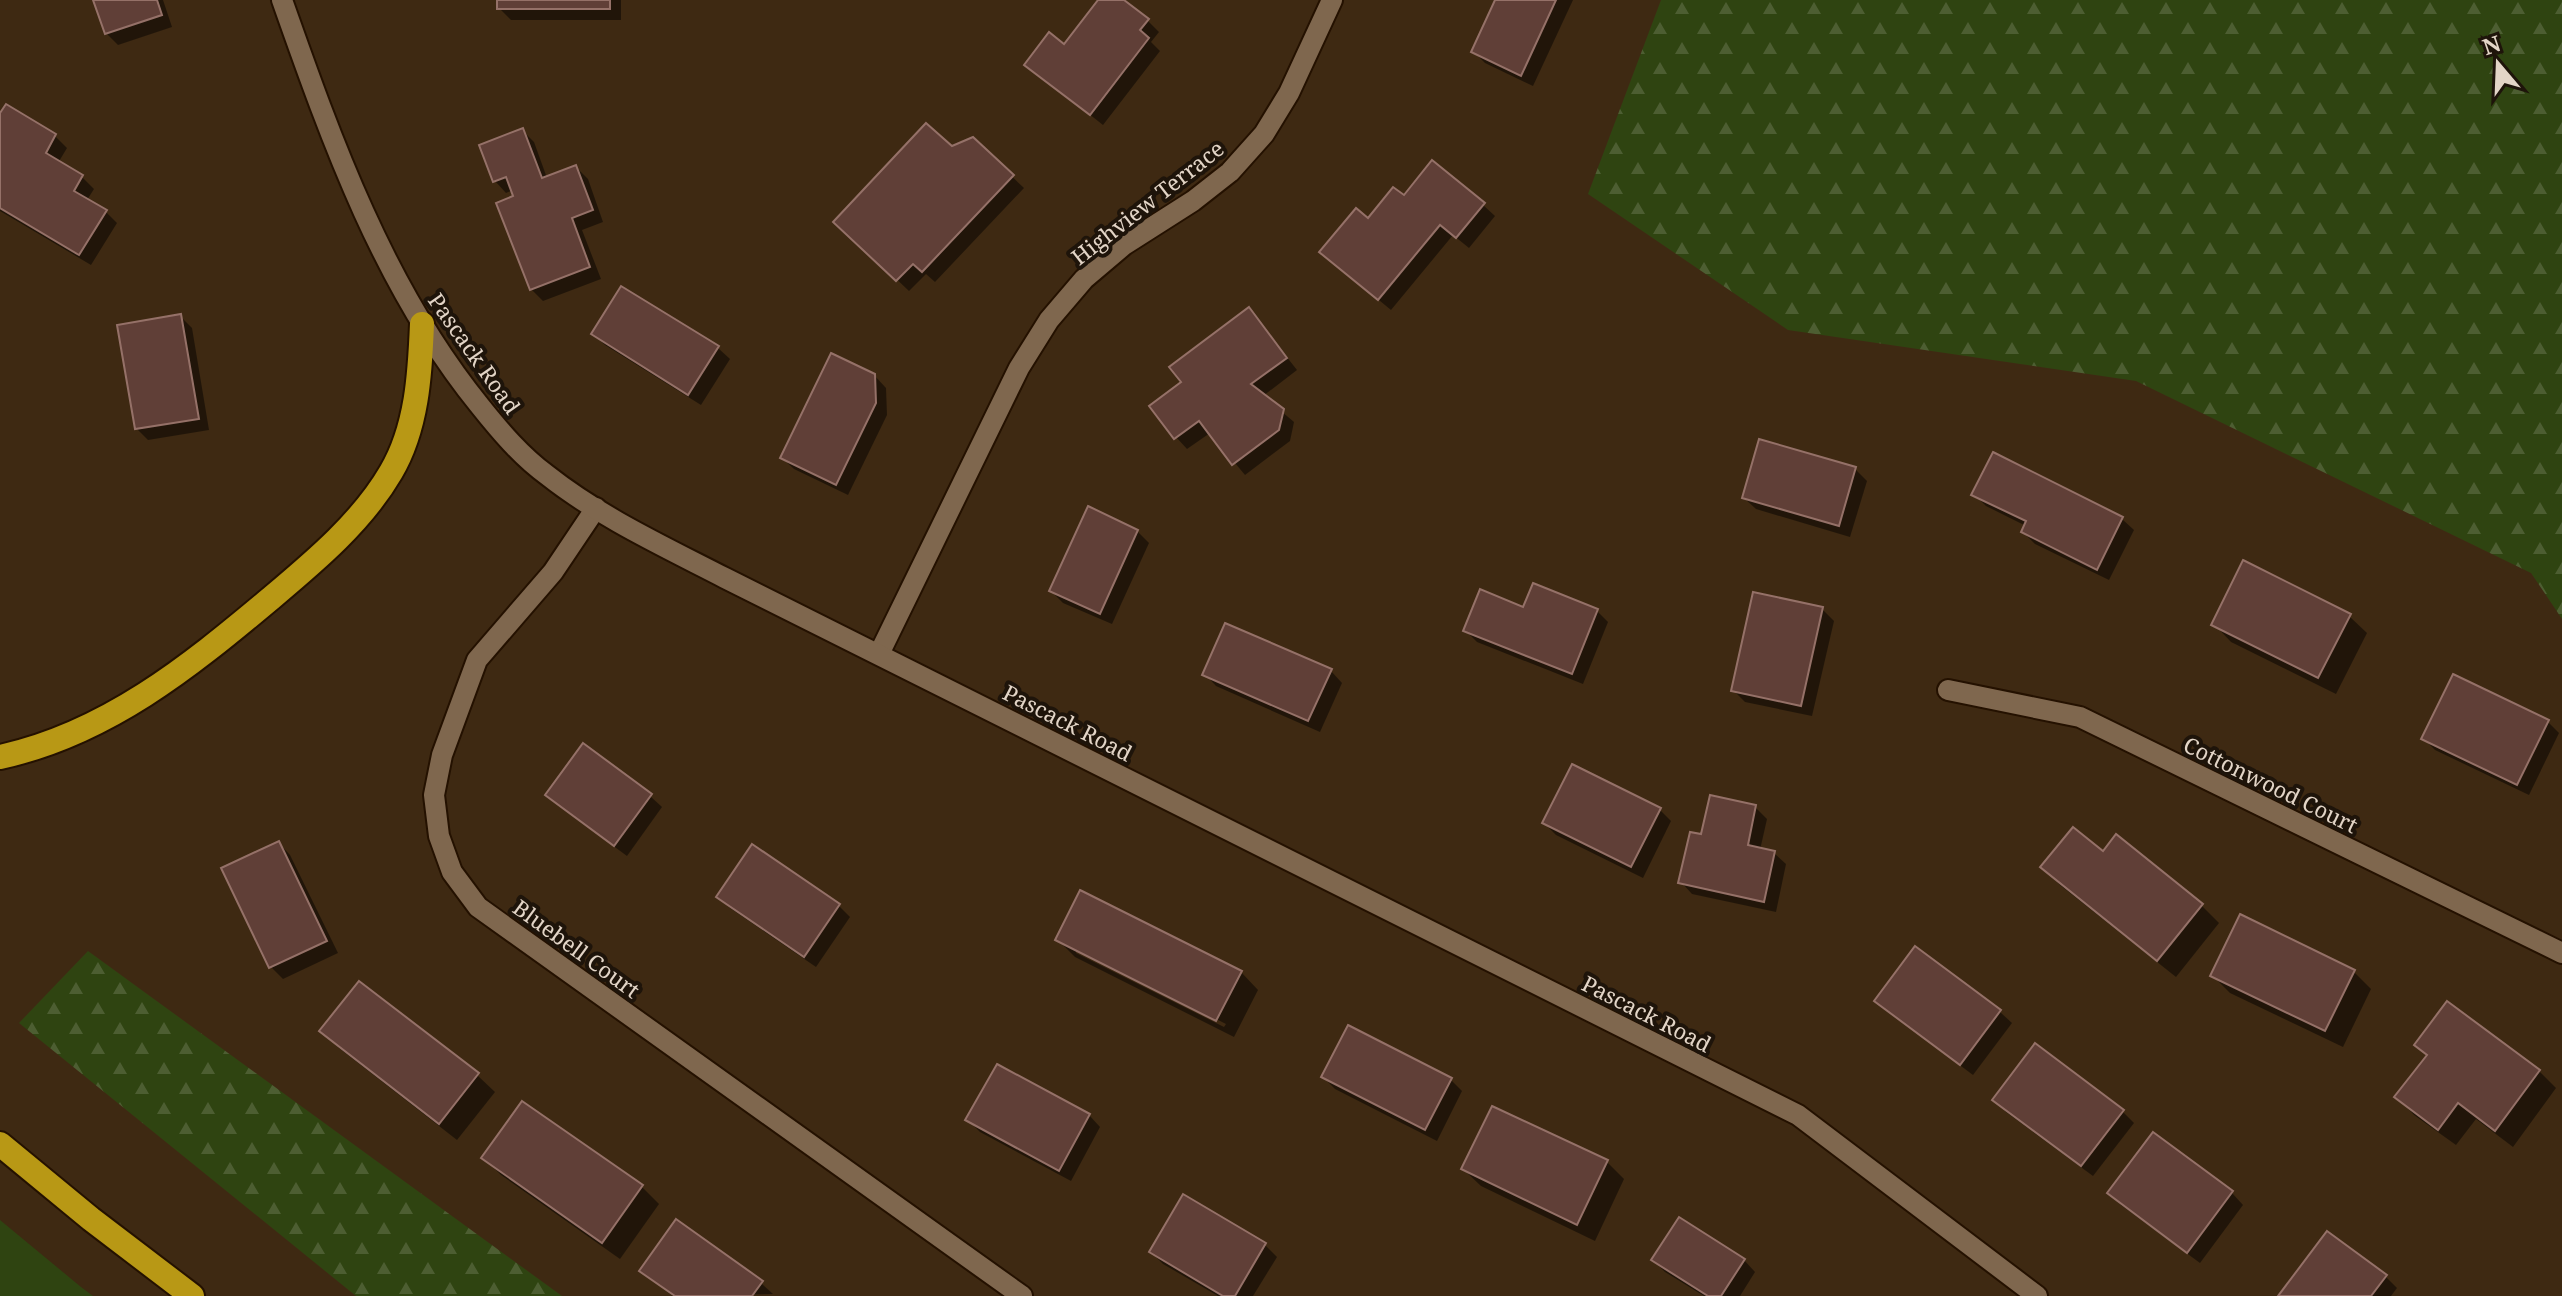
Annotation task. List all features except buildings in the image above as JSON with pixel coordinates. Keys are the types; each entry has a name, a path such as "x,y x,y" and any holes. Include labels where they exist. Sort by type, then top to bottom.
{"highway":[{"path":"0,757 74,733 125,708 179,673 227,635 337,539 372,501 392,471 405,442 421,367 422,324"},
{"path":"0,1144 192,1296"}],"street":[{"name":"Pascack Road","path":"282,0 347,174 379,246 422,324 458,380 502,433 547,475 596,508 725,578 1798,1115 2037,1296"},
{"name":"Highview Terrace","path":"879,654 1019,368 1049,320 1084,279 1124,245 1193,201 1230,172 1264,134 1289,93 1332,0"},
{"name":"Bluebell Court","path":"596,508 553,572 477,660 442,755 434,795 439,836 452,872 478,907 1022,1296"},
{"name":"Cottonwood Court","path":"1948,690 2080,717 2562,953"}],"green space":[{"path":"1661,0 2562,0 2562,619 2531,573 2136,381 1788,330 1588,194"},
{"path":"88,951 562,1296 356,1296 19,1023"},
{"path":"0,1220 81,1287 93,1296 0,1296"}]}
